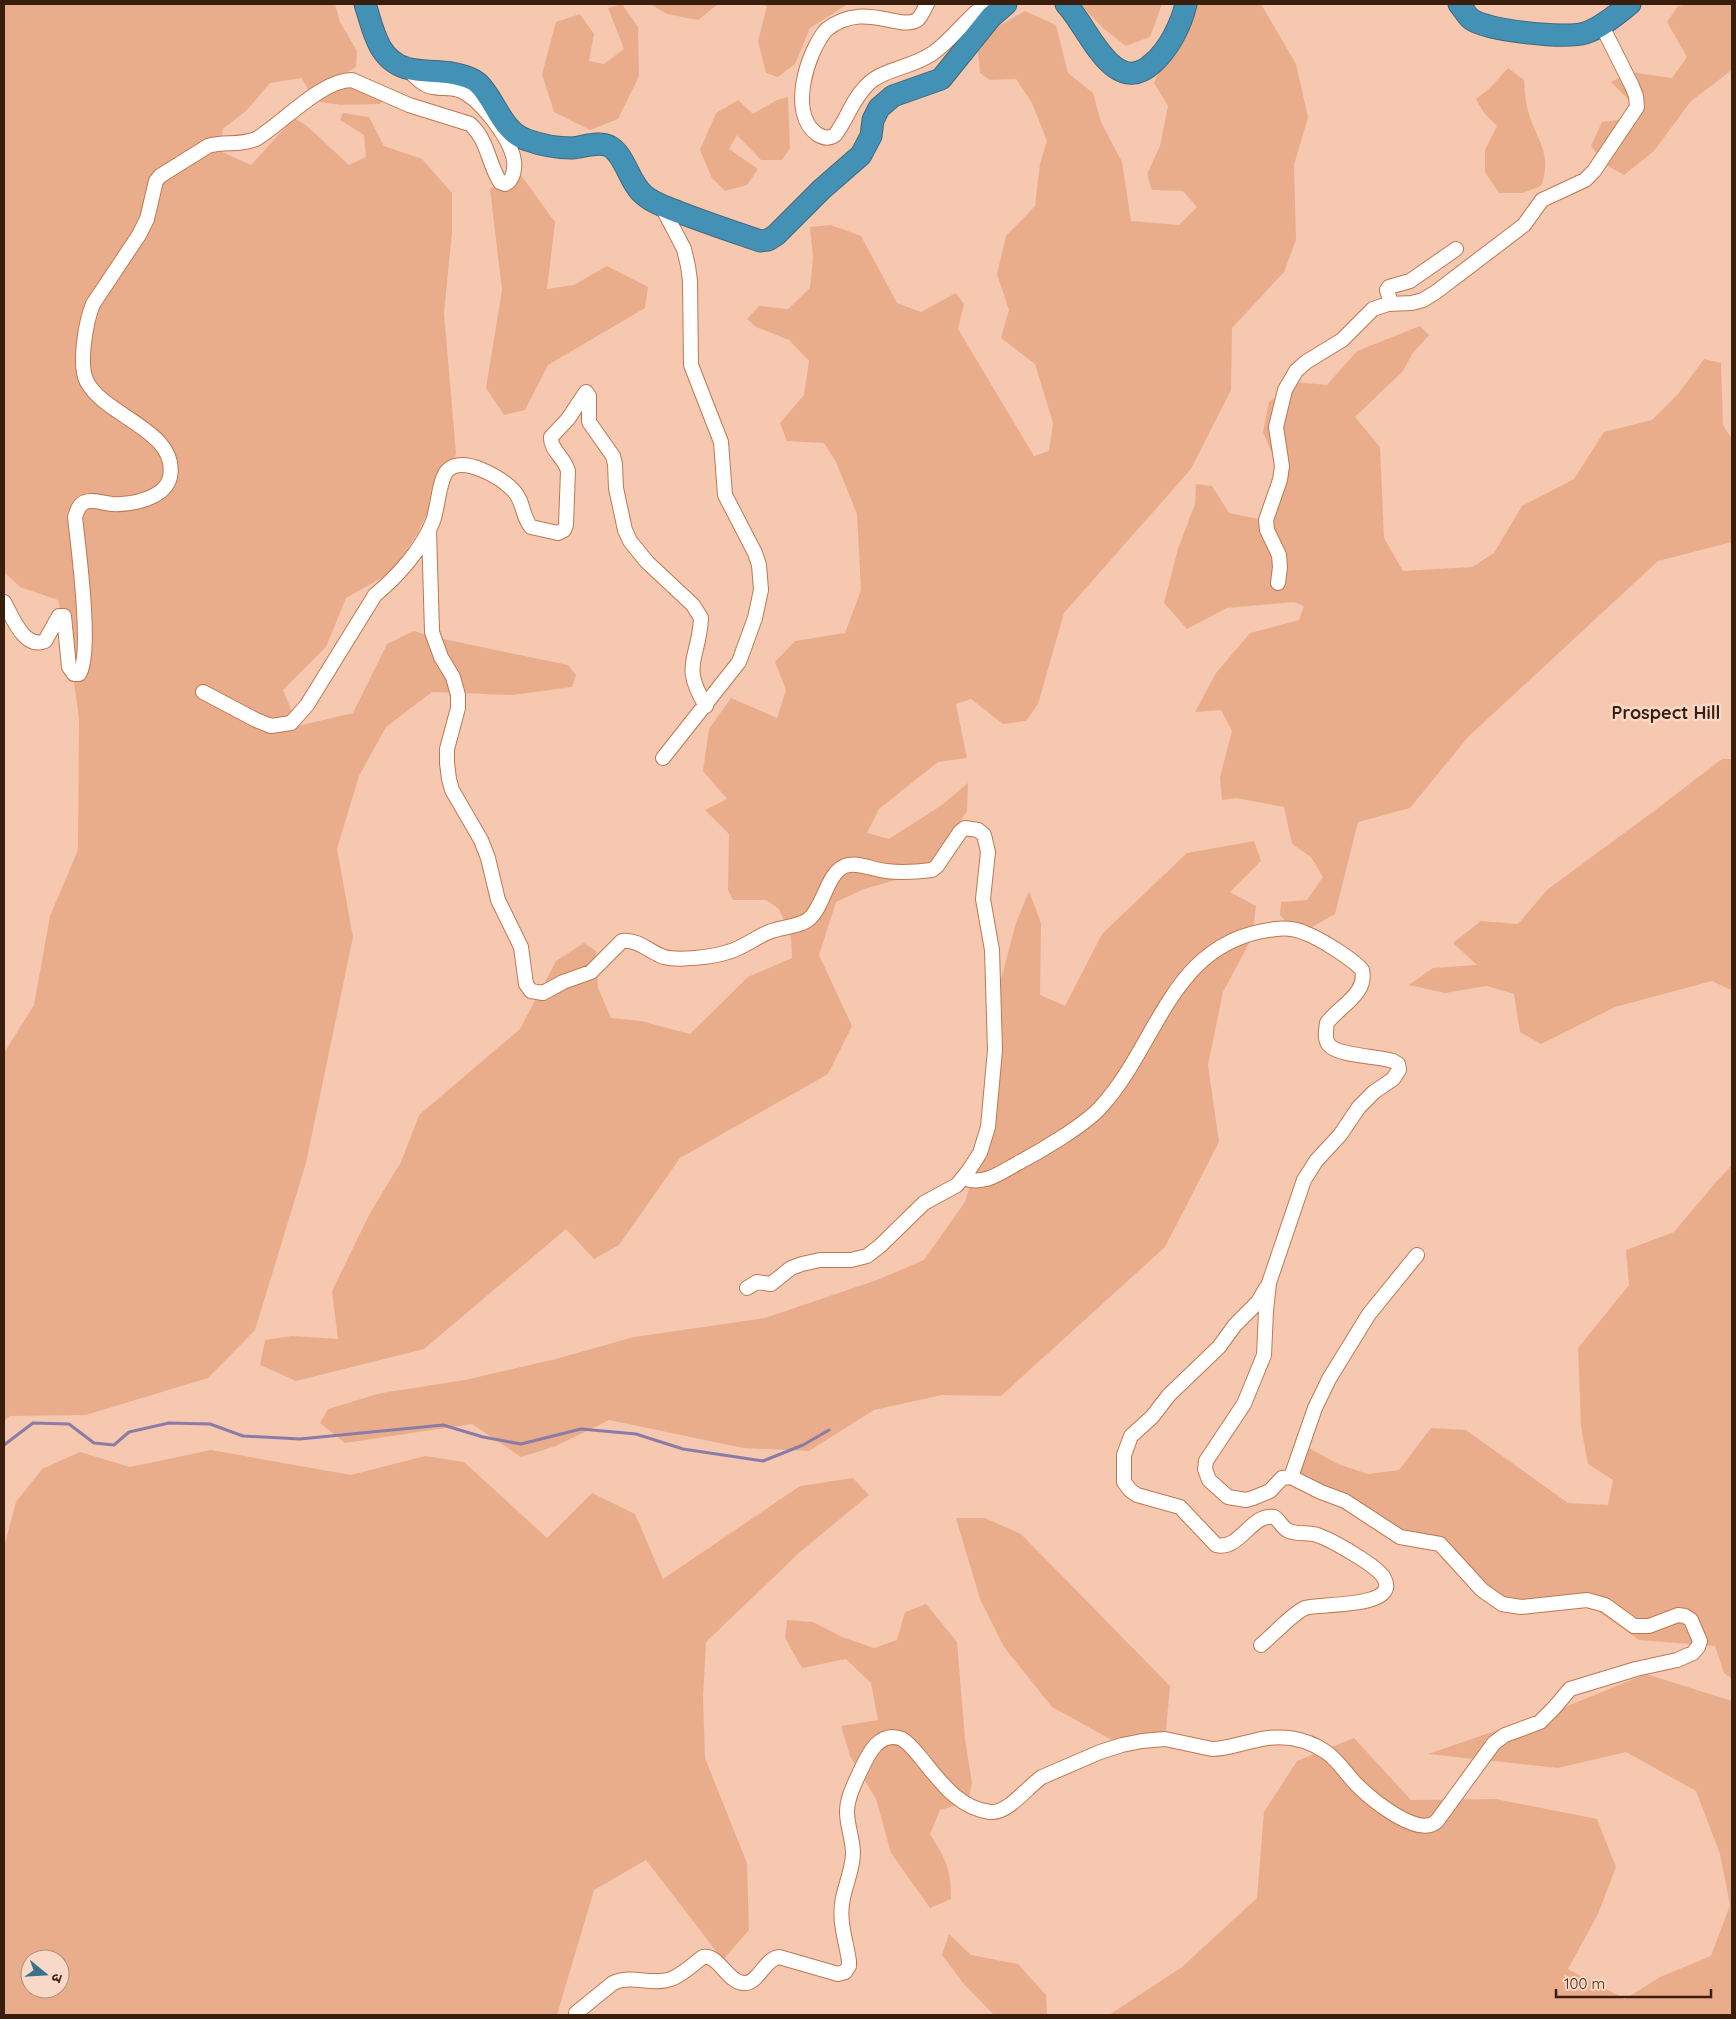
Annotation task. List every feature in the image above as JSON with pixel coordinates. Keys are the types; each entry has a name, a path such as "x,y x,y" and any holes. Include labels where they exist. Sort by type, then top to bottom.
{"highway":[{"path":"365,4 377,43 390,59 406,68 462,75 478,83 507,125 517,135 527,140 557,147 574,148 599,144 609,146 617,152 637,189 645,196 661,205 760,241 768,240 776,235 822,189 861,154 871,136 873,120 879,108 893,96 941,79 991,17 1006,4"},
{"path":"1066,4 1115,69 1130,74 1144,71 1161,56 1180,24 1186,4"},
{"path":"1459,4 1471,19 1486,26 1559,35 1585,33 1630,4"}],"street":[{"path":"927,4 919,18 915,21 903,20 877,11 858,10 839,18 826,30 809,64 801,95 802,108 807,123 813,131 824,138 831,138 851,104 870,82 919,62 934,53 975,12 986,4"},
{"path":"1278,583 1279,555 1268,530 1266,520 1280,480 1282,466 1276,427 1285,390 1296,370 1342,340 1373,309 1381,305 1412,303 1423,300 1436,292 1524,224 1542,200 1585,180 1594,172 1637,107 1636,96 1632,86 1601,24"},
{"path":"4,602 24,637 38,642 45,641 59,616 64,616 69,667 74,674 79,674 82,666 85,621 75,517 78,508 83,502 88,501 113,504 143,500 167,486 170,478 170,461 167,451 156,438 114,411 99,397 86,381 82,365 89,314 93,304 139,235 147,219 154,187 160,176 208,146 216,143 243,144 256,139 328,86 343,80 352,80 409,105 470,124 478,131 483,140 500,182 505,184 509,182 512,177 514,161 509,144 480,104 472,96 459,90 428,86 406,68"},
{"path":"661,205 684,249 688,266 690,280 691,365 713,416 721,442 725,494 755,553 760,576 759,604 739,662 663,758"},
{"path":"1391,304 1387,290 1388,287 1410,281 1456,250"},
{"path":"203,692 271,726 290,723 307,705 375,595 391,582 429,530 445,474 451,468 461,466 475,467 489,473 512,489 521,500 531,528 558,533 564,530 566,525 568,471 551,444 551,437 568,419 584,394 588,393 589,422 613,456 617,497 625,530 630,541 648,562 693,605 701,618 691,670 693,680 706,706"},
{"path":"429,530 432,632 440,657 453,677 458,695 458,708 447,749 446,763 449,779 452,790 481,840 488,858 498,900 521,947 526,984 531,991 543,993 564,982 591,972 622,941 639,944 661,956 670,958 716,955 731,952 770,931 808,919 819,906 839,870 846,865 859,865 887,872 932,870 965,828 978,830 984,835 988,852 983,900 992,950 994,1068 988,1127 976,1161 963,1178 950,1189 924,1203 880,1246 867,1256 851,1260 807,1262 791,1268 770,1284 757,1282 747,1288"},
{"path":"576,2013 613,1983 633,1978 654,1981 671,1979 707,1956 714,1959 731,1978 742,1984 752,1981 776,1957 782,1957 838,1974 847,1970 850,1961 841,1911 853,1853 848,1821 848,1805 851,1793 868,1754 881,1740 892,1738 906,1742 957,1799 980,1810 998,1813 1005,1810 1031,1784 1042,1777 1122,1745 1166,1739 1220,1749 1263,1739 1290,1738 1313,1744 1326,1752 1362,1791 1410,1823 1425,1827 1437,1821 1494,1743 1504,1735 1540,1722 1570,1689 1636,1669 1685,1657 1698,1647 1699,1637 1691,1620 1685,1616 1678,1615 1649,1626 1634,1626 1605,1605 1587,1600 1521,1607 1502,1604 1482,1590 1443,1545 1400,1537 1345,1501 1321,1492 1291,1476 1282,1478 1265,1494 1246,1500 1228,1497 1212,1484 1205,1468 1206,1461 1210,1453 1232,1426 1244,1404 1264,1355 1266,1311 1270,1283 1304,1180 1312,1166 1340,1135 1365,1100 1393,1079 1400,1070 1398,1064 1393,1061 1340,1051 1328,1045 1326,1040 1327,1023 1354,996 1362,983 1363,975 1358,966 1306,933 1283,929 1260,931 1234,939 1216,948 1200,961 1170,998 1126,1073 1099,1108 1031,1156 986,1180 974,1181 963,1178"},
{"path":"1291,1476 1315,1408 1329,1379 1369,1314 1416,1255"},
{"path":"1261,1645 1305,1608 1358,1603 1376,1598 1384,1590 1386,1584 1384,1577 1364,1561 1321,1536 1287,1530 1274,1516 1262,1518 1229,1544 1216,1545 1180,1507 1137,1495 1130,1490 1124,1482 1124,1455 1131,1436 1152,1417 1170,1395 1219,1347 1235,1325 1258,1302 1270,1283"}],"shaded area":[{"path":"4,4 335,4 340,22 357,51 356,67 334,80 385,98 380,104 340,105 314,101 302,78 270,83 247,110 223,129 220,151 251,165 294,118 307,126 349,165 366,157 364,135 340,120 343,113 369,117 384,146 422,159 452,193 452,232 444,313 456,454 417,534 392,572 346,598 326,647 283,690 298,726 353,713 387,644 414,631 429,636 568,665 576,675 572,687 512,695 432,692 386,727 359,776 337,849 353,937 306,1163 255,1330 208,1378 86,1415 10,1416 4,1421 4,1053 34,1005 50,916 78,850 79,718 70,654 58,600 20,587 4,572"},
{"path":"622,4 638,27 639,76 618,119 590,130 554,112 542,74 556,22 580,14 594,34 589,61 604,64 624,49 608,8"},
{"path":"650,4 718,4 698,20 667,14"},
{"path":"762,4 848,4 810,28 795,64 778,77 766,73 758,41 767,6"},
{"path":"1080,4 1162,4 1150,37 1126,46 1103,28"},
{"path":"1186,4 1261,4 1296,64 1308,117 1294,165 1296,240 1284,272 1232,328 1231,390 1191,469 1064,613 1038,704 1026,721 1003,724 971,699 956,704 967,758 938,762 879,809 867,833 889,839 942,805 968,783 967,811 928,871 864,889 836,902 819,955 852,1026 828,1074 680,1158 619,1245 594,1259 566,1229 424,1349 296,1381 260,1365 265,1340 292,1336 338,1339 332,1291 370,1213 401,1162 419,1115 520,1029 556,961 584,943 596,951 598,988 611,1018 641,1021 690,1034 748,977 792,958 791,937 779,909 766,900 733,900 728,890 729,834 705,810 727,799 703,771 709,729 731,698 777,718 786,690 775,662 795,641 845,633 861,590 857,514 836,462 824,443 787,441 780,423 804,395 809,361 789,340 756,327 747,319 759,306 788,309 810,288 813,258 810,227 831,225 861,236 897,303 921,312 956,293 964,304 958,329 1034,456 1049,451 1053,423 1035,364 1001,338 1009,310 997,274 1006,236 1035,206 1040,164 1047,141 1032,103 1016,79 990,80 980,73 978,52 995,28 1025,11 1056,25 1068,73 1093,93 1101,122 1122,162 1131,221 1179,225 1197,207 1183,191 1152,190 1147,174 1160,146 1168,106 1154,83"},
{"path":"1690,4 1732,4 1732,70 1691,101 1654,151 1624,175 1606,165 1591,146 1602,122 1626,119 1634,105 1611,82 1631,72 1672,78 1687,57 1667,22 1678,6"},
{"path":"1508,68 1524,80 1527,107 1544,154 1545,164 1541,186 1523,193 1499,193 1485,172 1485,150 1497,126 1484,113 1476,99 1490,88"},
{"path":"788,97 790,148 782,160 761,160 737,135 729,149 758,169 747,185 725,191 712,178 700,150 716,113 738,100 753,114 777,100"},
{"path":"521,175 555,222 547,289 574,285 607,266 648,287 645,308 548,365 525,410 504,415 486,388 502,290 490,189"},
{"path":"1420,326 1429,335 1412,354 1403,371 1355,417 1380,447 1384,538 1403,571 1472,567 1494,553 1522,506 1574,479 1604,432 1652,420 1678,394 1704,359 1721,363 1723,425 1732,439 1732,542 1658,561 1468,737 1410,808 1358,822 1335,914 1298,935 1280,915 1281,902 1307,900 1323,877 1311,857 1292,844 1284,807 1236,798 1222,800 1220,777 1232,731 1221,710 1195,712 1216,673 1250,633 1299,620 1304,606 1294,602 1227,608 1187,629 1164,603 1178,549 1195,504 1196,484 1212,486 1229,513 1258,519 1286,486 1263,432 1269,402 1295,382 1327,385 1357,351"},
{"path":"1722,759 1732,759 1732,995 1731,990 1712,981 1615,1007 1541,1044 1520,1032 1514,994 1487,986 1445,993 1409,985 1433,968 1477,965 1453,943 1481,921 1518,924 1547,890"},
{"path":"1254,841 1261,861 1230,892 1256,906 1252,938 1223,992 1208,1065 1219,1142 1165,1247 1001,1396 942,1395 874,1410 809,1451 743,1448 609,1420 556,1446 521,1457 472,1424 345,1443 320,1423 328,1409 381,1393 465,1380 556,1359 634,1337 765,1318 877,1280 924,1260 965,1202 987,1127 994,1005 1016,923 1029,891 1041,923 1040,995 1065,1006 1102,934 1187,853"},
{"path":"1732,1165 1732,1679 1724,1673 1715,1646 1639,1640 1589,1605 1500,1601 1431,1546 1381,1534 1303,1483 1297,1456 1309,1448 1338,1464 1368,1474 1399,1470 1431,1428 1466,1430 1568,1503 1608,1505 1613,1480 1588,1464 1581,1427 1578,1348 1629,1285 1626,1250 1674,1232"},
{"path":"211,1450 351,1475 425,1456 464,1462 547,1538 592,1493 635,1514 663,1579 800,1486 853,1478 869,1495 800,1552 706,1642 703,1697 705,1758 747,1863 749,1930 723,1960 646,1860 594,1890 557,2015 4,2015 4,1547 16,1502 42,1469 80,1452 130,1467"},
{"path":"956,1518 985,1518 1021,1534 1170,1686 1166,1730 1151,1740 1112,1740 1052,1707 1004,1647 980,1599"},
{"path":"926,1604 957,1642 965,1739 972,1783 968,1802 940,1810 930,1834 940,1850 949,1872 951,1899 930,1908 891,1853 876,1799 850,1756 841,1726 878,1720 871,1683 846,1659 802,1668 785,1638 787,1620 813,1622 842,1637 874,1648 897,1640 905,1612"},
{"path":"1646,1674 1732,1701 1732,2015 1109,2015 1182,1967 1257,1898 1264,1812 1297,1761 1354,1738 1411,1800 1496,1799 1597,1819 1616,1867 1598,1914 1568,1969 1625,1999 1660,1977 1711,1956 1730,1905 1720,1854 1696,1791 1626,1752 1558,1768 1428,1754 1570,1705"},
{"path":"949,1934 971,1955 1018,1964 1046,1995 1047,2015 994,2015 964,1984 942,1955"}],"waterway":[{"path":"4,1445 33,1423 69,1424 94,1443 114,1445 129,1432 169,1423 210,1424 243,1436 300,1439 443,1425 483,1437 521,1444 581,1429 636,1434 683,1449 763,1461 803,1445 829,1430"}],"district":[{"name":"Prospect Hill","path":"1666,713"}]}
